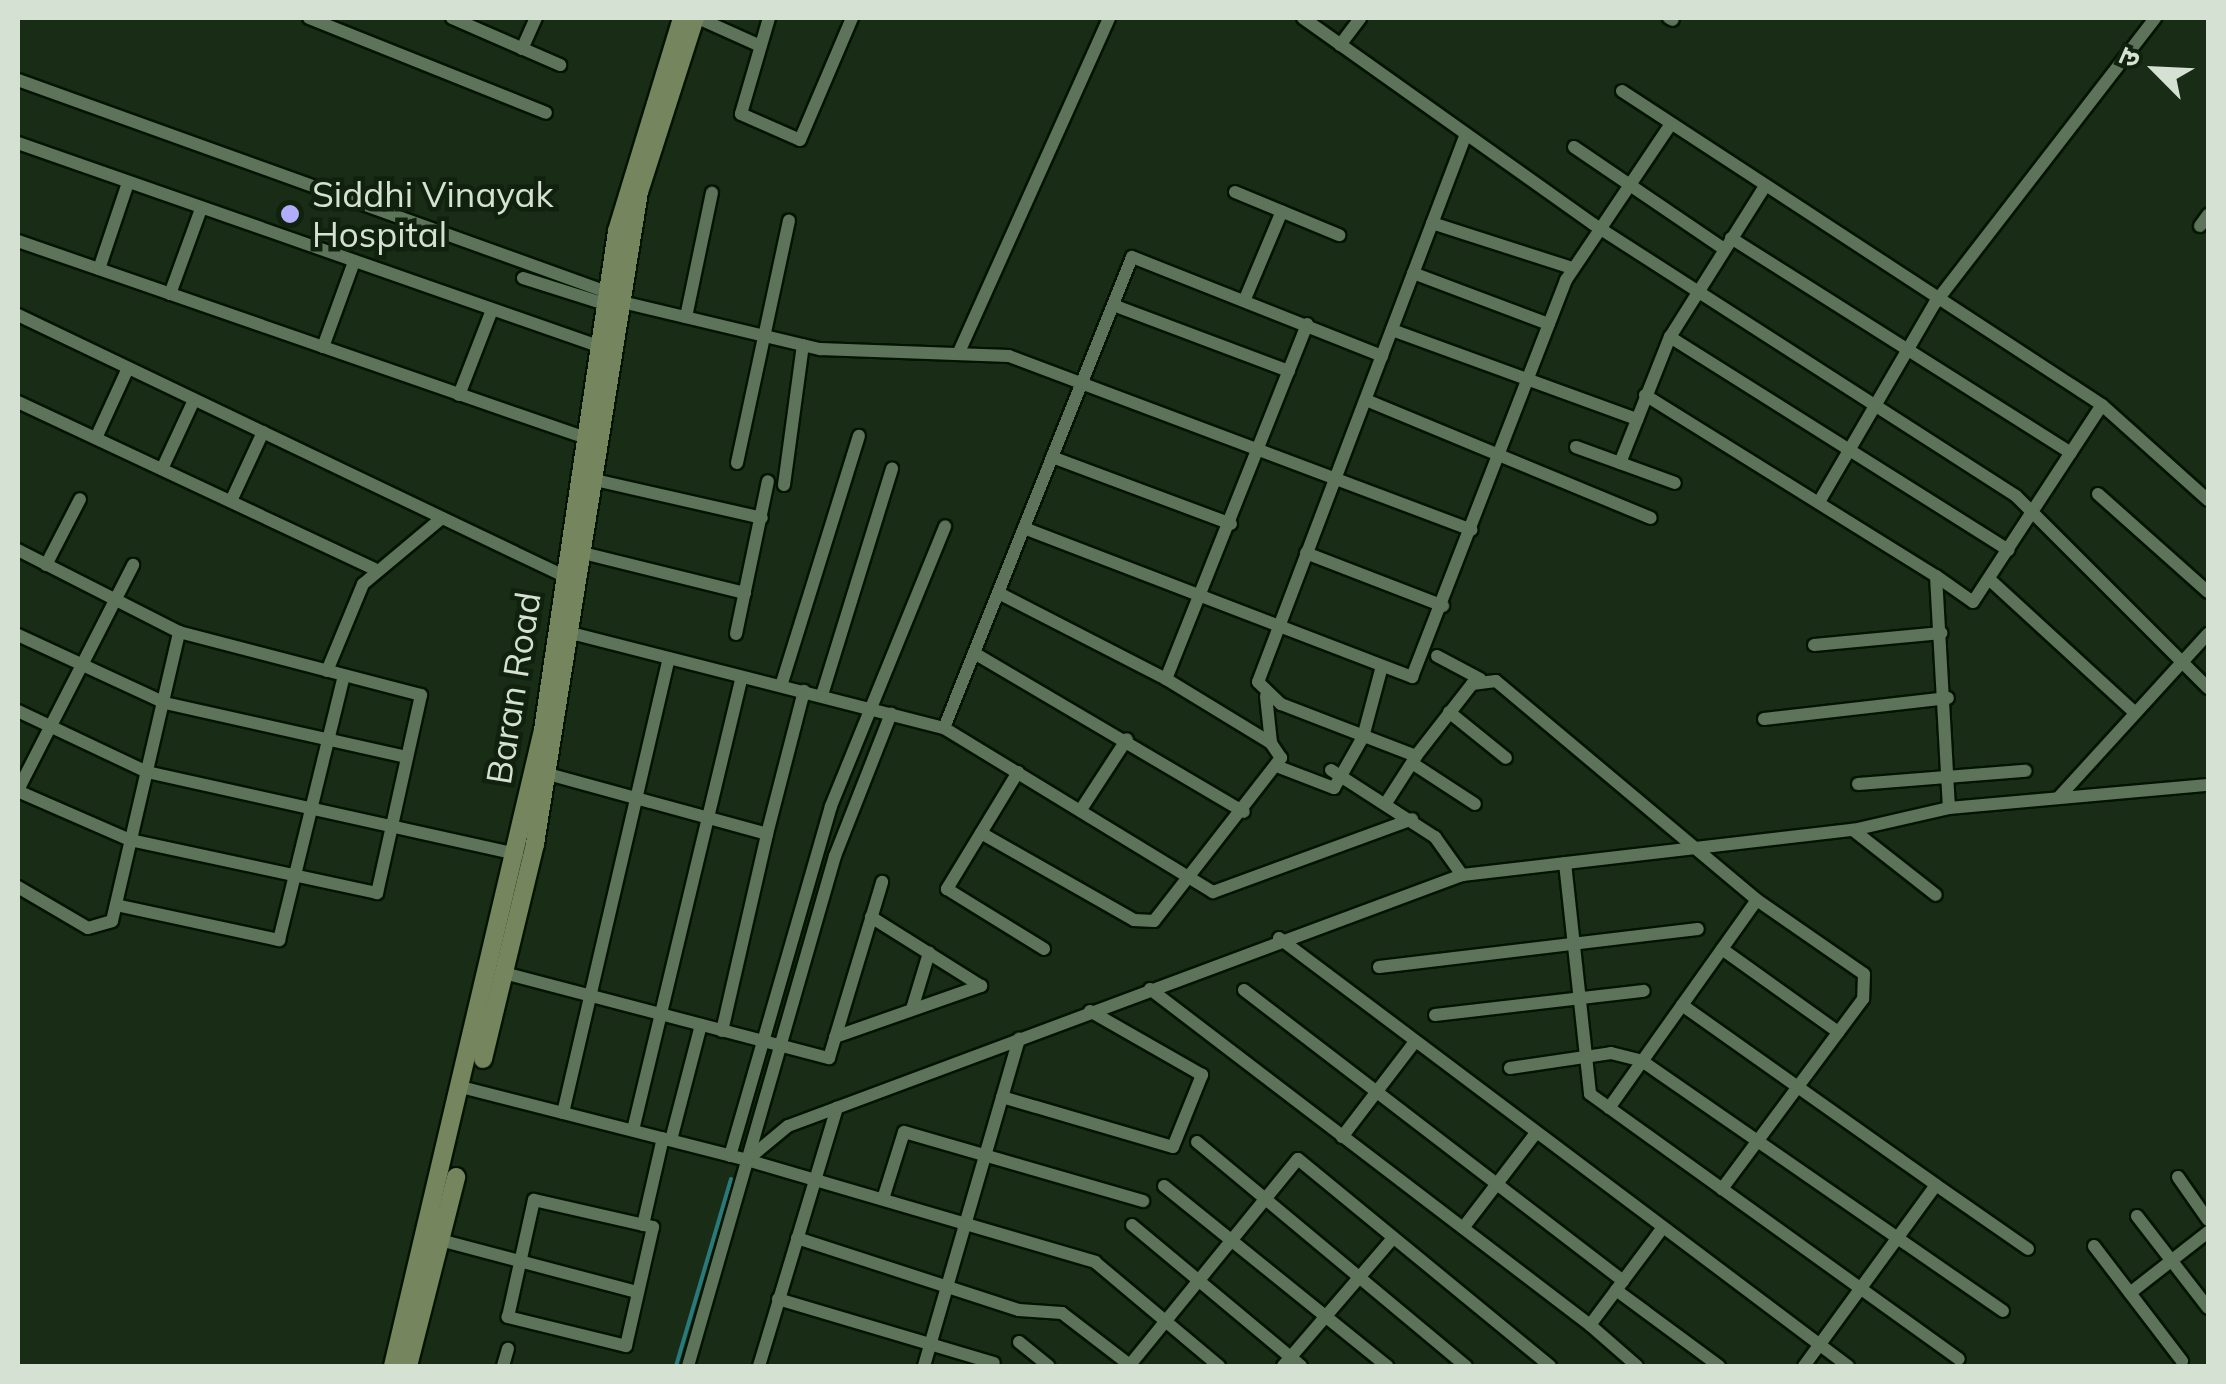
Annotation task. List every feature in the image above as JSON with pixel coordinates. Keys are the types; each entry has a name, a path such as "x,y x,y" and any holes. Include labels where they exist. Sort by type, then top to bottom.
{"main road":[{"name":"Baran Road","path":"393,1366 504,973 548,774 595,480 611,299 627,184 682,18"},
{"name":"Baran Road","path":"408,1366 440,1240 517,854 600,347 644,170 696,18"}],"street":[{"path":"309,18 546,114"},
{"path":"452,18 560,66"},
{"path":"522,50 536,18"},
{"path":"696,18 758,45"},
{"path":"768,18 741,114 800,140 852,18"},
{"path":"959,352 1110,18"},
{"path":"1303,18 1598,227 1877,405 2034,511 2208,688"},
{"path":"1340,45 1360,18"},
{"path":"1818,502 1938,300 2155,18"},
{"path":"18,80 611,299"},
{"path":"1622,91 1764,188 2102,405 2208,500"},
{"path":"1024,528 1381,670 1415,674 1572,268 1670,124"},
{"path":"1381,670 1363,737 1337,773 1320,788 1279,767 1266,696 1258,676 1466,134"},
{"path":"18,143 600,347"},
{"path":"1574,147 1628,184 2072,452"},
{"path":"98,270 128,183"},
{"path":"1620,463 1670,337 1764,188"},
{"path":"1235,192 1339,235"},
{"path":"686,317 712,193"},
{"path":"170,294 201,210"},
{"path":"1245,299 1282,211"},
{"path":"737,464 760,335 788,221"},
{"path":"1432,224 1572,268"},
{"path":"18,241 586,438"},
{"path":"944,728 1132,257 1382,356"},
{"path":"322,347 354,262"},
{"path":"1414,274 1549,324"},
{"path":"523,278 803,345 1009,356 1471,530"},
{"path":"1113,305 1289,371"},
{"path":"459,394 492,310"},
{"path":"18,315 564,576"},
{"path":"1166,679 1231,524 1307,324"},
{"path":"1392,330 1636,419"},
{"path":"1670,337 2008,550"},
{"path":"784,485 803,345"},
{"path":"96,438 128,368"},
{"path":"1646,395 1973,602 2102,405"},
{"path":"162,469 194,400"},
{"path":"1366,400 1651,518"},
{"path":"18,402 374,569"},
{"path":"231,501 263,432"},
{"path":"780,686 859,436"},
{"path":"1576,447 1676,483"},
{"path":"1052,457 1231,524"},
{"path":"822,695 892,470"},
{"path":"595,480 762,518"},
{"path":"736,634 768,482"},
{"path":"2098,494 2208,592"},
{"path":"46,566 80,498"},
{"path":"327,671 374,569 442,518"},
{"path":"730,1156 763,1040 870,708 945,526"},
{"path":"18,550 46,566 115,601 179,632 421,695 377,892 130,840 18,791 80,666 115,601 134,564"},
{"path":"583,553 746,593"},
{"path":"1306,553 1443,606"},
{"path":"1936,576 1948,698 1949,808"},
{"path":"1989,579 2135,713"},
{"path":"999,594 1166,679 1272,744"},
{"path":"18,887 97,930 107,928 165,703 179,632"},
{"path":"572,633 944,728 1222,891 1412,819"},
{"path":"1814,645 1941,633"},
{"path":"18,634 165,703 407,756"},
{"path":"2059,796 2208,634"},
{"path":"974,653 1127,739 1244,812"},
{"path":"1437,656 1480,679 1496,680 1704,850 1757,900 1867,978 1838,1032 1722,1189"},
{"path":"564,1113 587,997 639,796 669,658"},
{"path":"116,904 280,940 344,676"},
{"path":"633,1130 664,1016 742,677"},
{"path":"1386,803 1449,712 1480,679"},
{"path":"722,1030 804,691"},
{"path":"1266,696 1414,760 1474,804"},
{"path":"1764,719 1948,698"},
{"path":"18,710 146,772 311,805 517,854"},
{"path":"1449,712 1506,758"},
{"path":"688,1366 778,1044 890,714"},
{"path":"1082,808 1127,739"},
{"path":"981,833 1134,920 1160,918 1279,767"},
{"path":"1858,784 2026,771"},
{"path":"1018,772 947,890 1044,949"},
{"path":"1337,773 1412,819 1462,876"},
{"path":"548,774 767,834"},
{"path":"747,1160 773,1133 837,1107 1279,938 1462,876 1852,830 1949,808 2208,785"},
{"path":"1852,830 1936,895"},
{"path":"1565,863 1590,1094 1958,1359"},
{"path":"504,973 828,1058 882,882"},
{"path":"1608,1108 1757,900"},
{"path":"835,1036 982,986 871,917"},
{"path":"1379,967 1698,930"},
{"path":"1279,938 1413,1044 1848,1366"},
{"path":"1722,949 1838,1032"},
{"path":"912,1009 929,954"},
{"path":"1150,988 1590,1325 1637,1366"},
{"path":"1244,990 1496,1184 1719,1366"},
{"path":"1435,1015 1644,990"},
{"path":"1682,1005 2028,1250"},
{"path":"1002,1097 1173,1147 1202,1075 1090,1010"},
{"path":"643,1225 701,1026"},
{"path":"924,1366 1019,1038"},
{"path":"1342,1137 1413,1044"},
{"path":"1510,1068 1585,1056 1642,1061 2003,1311"},
{"path":"470,1090 815,1177 1095,1262 1220,1366"},
{"path":"778,1366 760,1364 837,1107"},
{"path":"882,1199 904,1132 1143,1202"},
{"path":"1462,1228 1535,1134"},
{"path":"1197,1142 1466,1366"},
{"path":"797,1238 947,1287 1068,1316 1130,1366 1298,1160 1540,1363"},
{"path":"2178,1177 2208,1220"},
{"path":"1804,1366 1936,1185"},
{"path":"1164,1186 1387,1366"},
{"path":"534,1200 643,1225 653,1227 626,1346 508,1317 534,1200"},
{"path":"2137,1216 2208,1308"},
{"path":"1132,1225 1200,1280 1292,1364 1393,1238"},
{"path":"1590,1325 1662,1230"},
{"path":"2130,1292 2208,1232"},
{"path":"440,1240 637,1292"},
{"path":"2094,1246 2182,1361"},
{"path":"778,1299 994,1363"},
{"path":"1019,1342 1049,1366"},
{"path":"504,1366 508,1348"}],"waterway":[{"path":"676,1366 731,1179"}],"place":[{"name":"Siddhi Vinayak Hospital","path":"290,214"}]}
